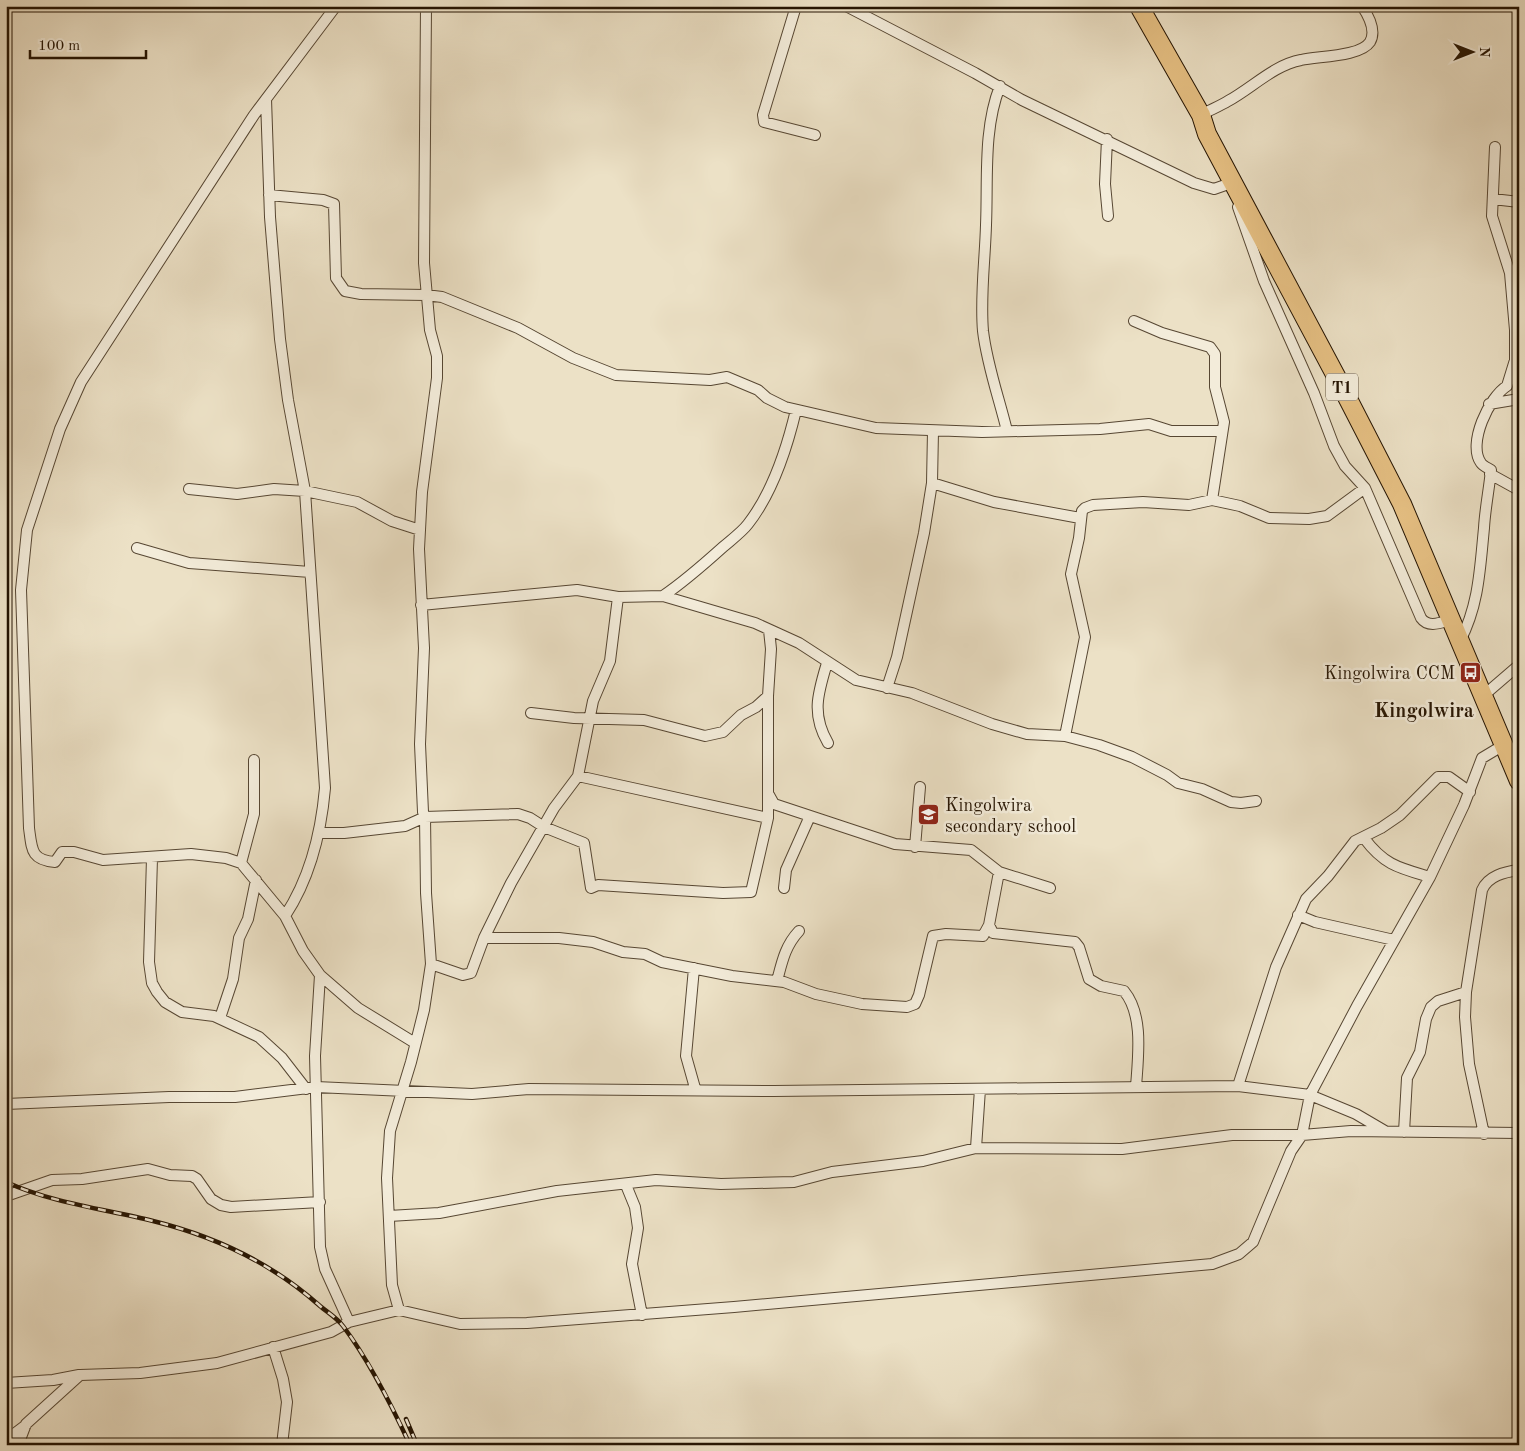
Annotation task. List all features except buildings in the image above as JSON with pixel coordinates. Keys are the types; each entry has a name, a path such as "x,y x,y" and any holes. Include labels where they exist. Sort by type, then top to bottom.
{"highway":[{"name":"T1","path":"1139,6 1201,115 1207,134 1232,184 1402,504 1483,696 1502,746 1519,781"}],"street":[{"path":"336,6 266,99 185,218 81,382 60,428 27,530 21,590 29,828 34,854 41,860 55,862 62,852 74,852 103,860 192,854 226,858 241,863 285,916 303,951 320,975 358,1008 415,1043"},
{"path":"399,1310 392,1284 387,1178 390,1131 424,1010 431,964 420,744 424,648 419,549 422,492 437,378 436,356 430,330 426,295 423,160 426,6"},
{"path":"796,6 763,115 764,122 815,135"},
{"path":"846,6 1000,86 1022,100 1204,187 1214,189 1232,184 1264,281 1314,393 1339,457 1365,488 1423,621 1432,624 1450,620"},
{"path":"1201,115 1229,101 1285,64 1330,57 1365,47 1370,41 1372,29 1362,6"},
{"path":"1000,86 993,104 988,157 982,272 982,316 986,345 1007,431"},
{"path":"266,99 269,195 280,339 288,400 305,492 314,608 314,650 325,788 319,833 299,895 285,916"},
{"path":"1107,139 1105,184 1108,216"},
{"path":"1460,642 1471,622 1478,594 1491,470 1480,462 1476,444 1489,404 1500,390 1507,386 1515,360 1510,273 1492,216 1495,147"},
{"path":"269,195 323,200 334,204 336,278 345,291 361,294 426,295 442,298 472,308 518,328 573,358 616,375 710,380 727,378 758,390 767,398 785,407 876,428 933,431 1007,431 1107,428 1149,424 1172,431 1222,431"},
{"path":"1493,199 1519,202"},
{"path":"1134,321 1162,333 1214,349 1216,387 1223,414 1212,500"},
{"path":"1489,404 1519,399"},
{"path":"664,596 694,575 748,525 760,507 780,462 796,410"},
{"path":"887,688 897,657 924,533 932,483 933,431"},
{"path":"1490,474 1519,490"},
{"path":"932,483 994,502 1080,518"},
{"path":"1065,736 1085,638 1070,574 1079,538 1080,518 1085,508 1093,505 1143,502 1189,505 1212,500 1240,506 1269,518 1310,519 1327,516 1365,488"},
{"path":"189,489 237,494 274,489 305,492 357,502 392,521 420,530"},
{"path":"137,548 189,562 310,572"},
{"path":"421,605 577,590 618,597 664,596 701,609 739,616 799,643 827,663 856,680 912,693 992,724 1027,734 1065,736 1132,757 1167,774 1178,783 1202,789 1231,802 1241,804 1256,801"},
{"path":"431,964 463,975 471,973 484,938 511,883 554,808 578,776 593,700 610,661 618,597"},
{"path":"319,833 344,833 405,826 425,817 518,814 584,843 591,888 598,886 742,893 752,890 768,818 768,696 771,648 769,630"},
{"path":"827,663 818,697 817,710 820,729 828,743"},
{"path":"1483,696 1519,665"},
{"path":"531,712 590,718 644,720 705,736 724,732 741,715 756,707 768,696"},
{"path":"6,1383 53,1380 80,1375 140,1373 208,1364 331,1332 349,1322 399,1310 460,1324 527,1323 642,1315 1218,1262 1239,1254 1253,1242 1291,1150 1302,1135 1310,1095 1430,877 1470,792 1482,758 1502,746"},
{"path":"241,863 252,826 255,800 254,760"},
{"path":"578,776 768,818"},
{"path":"1238,1086 1276,967 1306,899 1328,876 1355,841 1364,838 1400,814 1438,777 1449,777 1470,792"},
{"path":"914,846 920,787"},
{"path":"768,792 774,804 895,844 971,850 999,872 1050,888"},
{"path":"784,888 786,870 810,816"},
{"path":"1364,838 1382,858 1393,866 1430,877"},
{"path":"152,858 149,962 152,983 165,1002 182,1012 220,1018 259,1037 311,1088"},
{"path":"1484,1134 1470,1064 1466,1026 1466,992 1482,890 1485,883 1505,872 1519,870"},
{"path":"484,938 559,938 593,942 622,952 645,954 662,962 777,981 816,994 862,1004 907,1007 915,1004 919,995 933,936 946,934 983,936 989,926 999,872"},
{"path":"220,1018 232,980 239,938 248,919 256,880"},
{"path":"1298,915 1315,922 1394,940"},
{"path":"989,926 993,933 1076,942 1089,980 1101,986 1124,992 1134,1006 1137,1034 1136,1087"},
{"path":"777,981 785,951 790,941 799,931"},
{"path":"694,968 686,1056 695,1088"},
{"path":"320,975 311,1088 320,1202 320,1247 325,1269 349,1322"},
{"path":"1404,1132 1407,1078 1420,1052 1426,1019 1431,1007 1438,1001 1466,992"},
{"path":"6,1104 169,1097 235,1097 311,1088 472,1094 529,1089 695,1088 774,1091 1238,1086 1310,1095 1356,1114 1387,1132"},
{"path":"976,1148 980,1089"},
{"path":"389,1216 439,1213 557,1191 626,1185 656,1180 721,1184 794,1182 832,1172 923,1161 976,1148 1122,1149 1232,1135 1302,1135 1337,1131 1519,1133"},
{"path":"6,1196 52,1180 82,1179 148,1170 192,1176 197,1179 211,1199 220,1206 252,1207 320,1202"},
{"path":"626,1185 635,1207 638,1228 632,1264 642,1315"},
{"path":"273,1347 283,1379 287,1402 282,1445"},
{"path":"6,1440 80,1375"},
{"path":"18,1445 26,1424"}],"railway":[{"path":"6,1182 41,1195 176,1227 242,1253 283,1277 343,1326 380,1384 410,1445"},
{"path":"406,1419 417,1445"}],"place":[{"name":"Kingolwira CCM","path":"1471,673"},
{"name":"Kingolwira secondary school","path":"929,815"}],"district":[{"name":"Kingolwira","path":"1424,710"}]}
